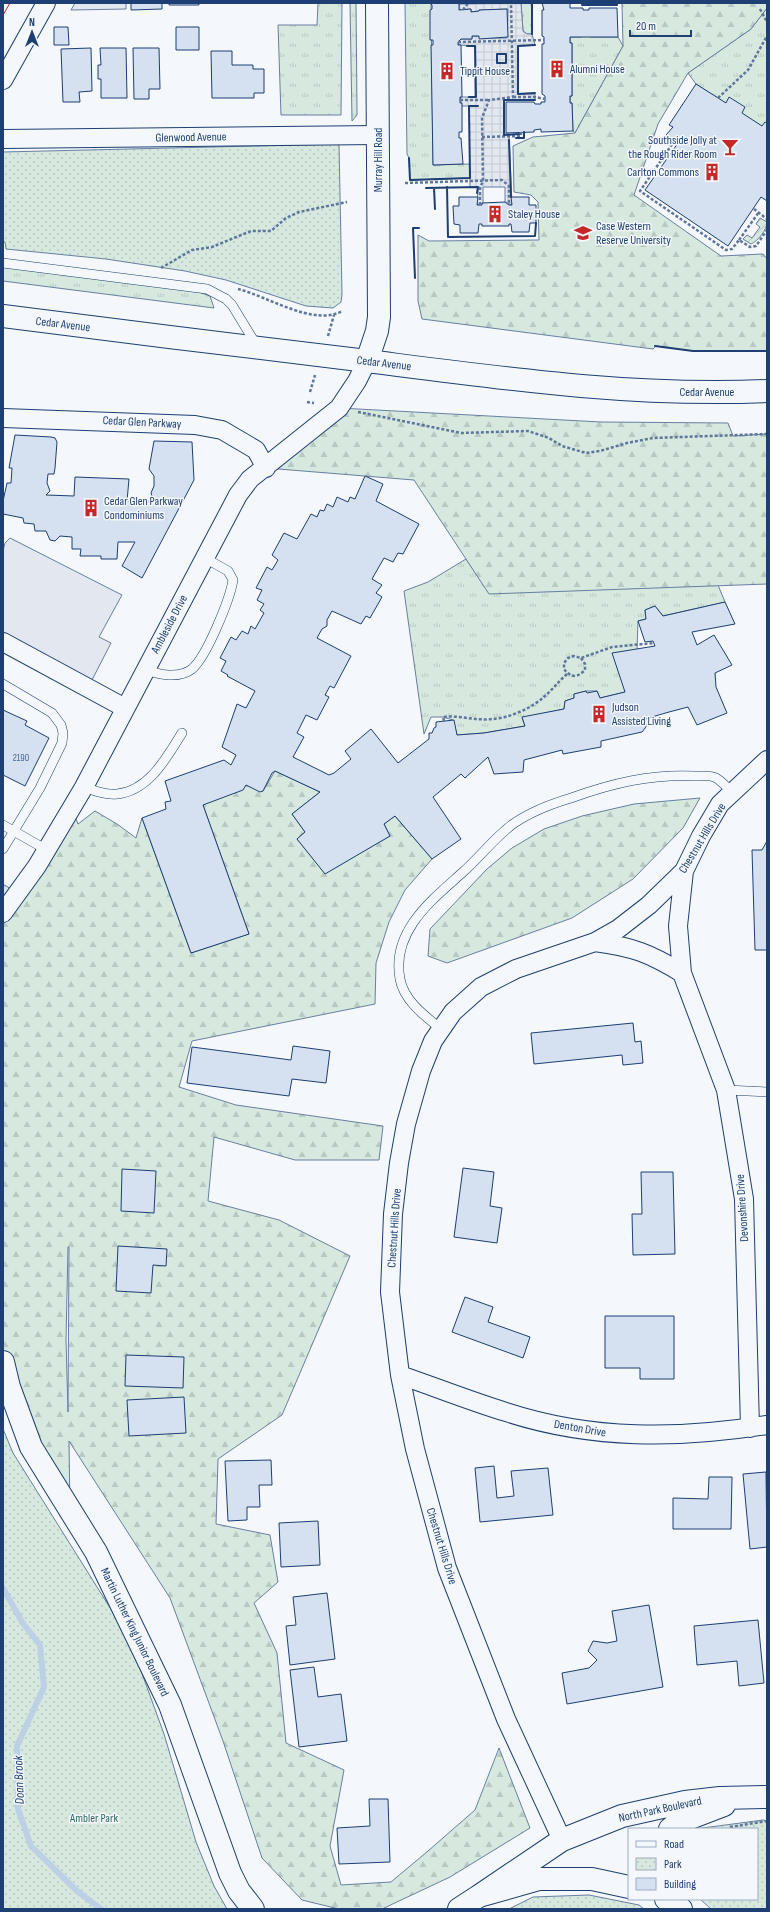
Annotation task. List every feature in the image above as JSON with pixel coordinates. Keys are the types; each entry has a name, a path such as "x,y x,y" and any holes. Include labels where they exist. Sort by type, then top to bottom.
{"main road":[{"name":"Murray Hill Road","path":"367,361 377,331 379,317 377,3"},
{"name":"Cedar Avenue","path":"3,316 507,379 638,391 720,393 767,391"},
{"name":"Martin Luther King Junior Boulevard","path":"3,1362 9,1388 31,1447 96,1552 136,1633 170,1705 230,1873 239,1891 253,1909"},
{"name":"North Park Boulevard","path":"479,1896 562,1840 622,1816 685,1802 720,1798 765,1797"},
{"path":"671,1828 677,1823 729,1803 765,1797"},
{"path":"459,1909 479,1896 539,1879 592,1879 628,1887"}],"street":[{"path":"3,80 46,3"},
{"name":"Glenwood Avenue","path":"3,139 378,135"},
{"name":"Ambleside Drive","path":"3,913 47,850 84,787 145,668 238,495 250,479 266,468 339,408 357,381 367,361"},
{"name":"Cedar Glen Parkway","path":"3,418 195,425 222,430 256,450 266,468"},
{"path":"3,642 125,708"},
{"name":"Chestnut Hills Drive","path":"562,1840 506,1719 447,1568 414,1449 400,1375 390,1292 394,1206 399,1163 406,1124 421,1071 433,1041 453,1012 481,987 516,969 595,942 618,928 649,905 684,871 716,811 732,792 767,760"},
{"name":"Devonshire Drive","path":"684,871 678,926 682,973 726,1090 744,1199 758,1427"},
{"path":"595,942 626,946 656,957 682,973"},
{"name":"Denton Drive","path":"400,1375 507,1413 560,1426 617,1434 667,1436 758,1427"}],"lane":[{"path":"3,263 207,289 226,298 232,305 257,347"},
{"path":"145,668 158,675 180,673 191,670 202,656 228,600 233,580 228,571 205,558"},
{"path":"3,684 52,713 61,725 63,733 62,742 40,788 15,832 3,849"},
{"path":"84,787 100,793 118,794 134,789 148,780 159,769 182,733"},
{"path":"441,1029 423,1014 404,992 398,964 402,943 412,924 432,899 464,872 490,844 513,824 557,803 602,787 650,777 678,775 715,777 732,792"},
{"path":"3,825 47,850"},
{"path":"726,1090 767,1092"}],"path":[{"path":"463,10 468,3"},
{"path":"511,3 513,97"},
{"path":"760,9 767,22"},
{"path":"718,98 748,70 767,36"},
{"path":"458,42 544,40"},
{"path":"460,100 489,100 513,97 535,97 545,99"},
{"path":"480,205 480,188 483,181 482,118 489,100"},
{"path":"482,137 521,136 521,132"},
{"path":"675,140 640,191 726,250 732,249 758,212"},
{"path":"405,183 502,180 509,186 509,205"},
{"path":"156,271 192,250 212,247 251,231 271,231 286,218 299,212 347,202"},
{"path":"754,209 767,218"},
{"path":"739,240 750,247 756,246 767,230"},
{"path":"369,414 461,433 528,431 549,438 562,446 586,453 653,438 767,434"},
{"path":"581,658 585,664 585,670 580,675 572,677 567,674 564,669 564,663 568,658 574,656 581,658 612,647 654,643"},
{"path":"444,722 443,717 451,716 476,719 504,717 535,703 545,696 567,674"},
{"path":"724,1828 767,1821"}],"green space":[{"path":"318,3 342,3 341,115 281,115 278,25 317,25"},
{"path":"350,3 356,3 357,115 352,121"},
{"path":"405,3 431,3 433,165 470,164 470,178 410,180 409,158 407,154"},
{"path":"521,3 532,3 532,34 527,34 523,31"},
{"path":"622,3 767,3 767,8 751,29 688,73 658,124 634,195 721,256 763,254 767,259 767,351 693,351 656,346 653,349 422,319 418,301 418,235 429,241 539,240 538,202 531,195 514,192 513,146 533,137 575,133 623,46"},
{"path":"767,8 767,130 696,84 688,73 751,29"},
{"path":"570,37 618,37 623,46 575,133 573,131 572,103 570,103 570,96 572,96 572,43 570,43"},
{"path":"339,144 342,294 341,302 333,308 306,306 226,280 185,271 106,259 6,249 5,242 3,241 3,152"},
{"path":"760,218 767,222 767,225 759,238 751,244 743,239 747,235 752,238 760,227 756,224"},
{"path":"3,267 196,291 210,296 214,308 3,281"},
{"path":"339,408 601,422 728,423 733,436 767,434 767,584 489,594 414,480 266,468"},
{"path":"466,559 489,593 718,585 725,602 663,616 655,606 645,610 646,619 638,621 637,650 625,692 600,698 597,691 586,691 574,694 574,698 565,701 564,709 522,718 525,726 484,733 457,735 453,720 443,717 431,717 424,734 404,591 428,582"},
{"path":"275,771 320,792 292,814 305,832 297,839 325,873 390,836 384,824 395,816 432,859 405,890 389,922 376,963 375,1004 192,1041 179,1087 236,1105 383,1126 379,1160 295,1160 214,1137 208,1201 279,1220 350,1256 282,1415 218,1459 216,1524 270,1535 278,1582 254,1603 277,1653 286,1743 344,1770 330,1846 341,1885 391,1882 428,1851 475,1810 499,1748 530,1828 450,1877 382,1909 339,1909 302,1900 262,1858 223,1741 170,1598 69,1441 70,1510 3,1362 3,884 17,893 72,808 78,824 95,811 117,824 136,838 142,818 191,953 249,934 203,805 246,785 263,791","holes":["69,1247 68,1412 66,1340"]},
{"path":"700,798 683,828 633,879 572,918 447,963 428,956 430,929 487,869 512,848 544,829 582,816 634,804"},
{"name":"Ambler Park","path":"3,1429 13,1453 129,1638 164,1734 196,1842 214,1886 227,1909 3,1909"},
{"path":"763,1820 767,1821 767,1909 711,1909 701,1900 758,1900 758,1828 703,1828"},
{"path":"589,1895 639,1905 644,1909 509,1909 533,1897"}],"shaded area":[{"path":"75,3 126,3 126,9 71,10"},
{"path":"521,3 523,31 527,34 532,34 535,45 518,46 518,94 535,94 535,100 504,100 504,134 509,134 512,205 505,202 505,187 483,187 483,203 477,205 478,187 470,187 469,106 462,106 460,97 475,97 475,46 458,45 458,42 461,39 472,39 472,36 479,36 480,38 507,38 508,9 479,10 471,12 471,9 459,10 459,4"},
{"path":"10,538 122,595 99,637 111,643 92,680 3,633 3,551 5,543"}],"building":[{"path":"131,3 162,3 162,9 131,10"},
{"path":"169,3 199,3 199,5 169,5"},
{"name":"Tippit House","path":"430,3 461,3 459,4 459,10 471,9 471,12 479,10 507,9 508,37 479,39 479,36 472,36 472,39 461,39 458,42 458,45 461,45 462,97 460,97 460,103 462,103 462,132 459,132 459,138 461,138 463,164 433,165 431,45 433,45 433,40 430,40 430,10 432,9 432,5"},
{"name":"Alumni House","path":"542,3 570,3 570,8 583,8 583,10 589,10 589,8 617,8 618,37 570,37 570,43 572,43 572,96 570,96 570,103 572,103 573,131 541,132 541,129 534,130 534,132 506,133 506,102 534,102 535,104 541,104 541,102 545,102 545,96 542,94 542,44 544,44 544,37 542,36 542,10 544,10"},
{"path":"54,27 68,27 69,45 54,45"},
{"path":"176,27 199,27 199,50 176,50"},
{"path":"91,48 92,91 79,92 80,102 63,102 61,49"},
{"path":"100,48 126,48 127,98 101,98 101,79 98,79 98,65 101,65"},
{"path":"133,48 159,48 160,89 149,89 149,99 134,99"},
{"path":"211,51 232,51 232,65 253,65 253,69 264,69 264,93 254,93 254,98 212,98"},
{"name":"Carlton Commons","path":"696,84 726,103 729,97 745,107 742,113 762,126 765,122 767,123 767,201 761,197 728,246 645,190 678,143 666,135 673,127 669,125"},
{"name":"Staley House","path":"459,197 478,197 477,205 482,205 482,203 505,202 512,205 511,197 529,197 529,205 536,205 536,223 530,223 529,232 512,232 511,224 509,224 509,226 482,226 482,224 479,224 478,233 460,233 460,225 454,224 453,206 459,206"},
{"name":"Cedar Glen Parkway Condominiums","path":"15,435 55,438 57,442 55,468 54,474 48,474 47,483 50,491 46,495 74,496 75,477 129,479 127,501 154,502 151,493 154,486 154,476 149,469 154,441 192,442 194,480 142,578 122,566 135,542 118,542 117,559 101,559 101,556 80,556 81,549 72,549 72,537 60,536 55,541 50,540 46,531 35,531 34,524 24,523 23,518 3,514 3,501 7,483 11,483 12,468 9,468"},
{"name":"Judson Assisted Living","path":"365,476 383,484 376,501 419,524 403,554 398,553 393,562 384,558 372,579 382,585 376,593 382,597 370,618 366,616 361,624 332,611 327,620 327,626 322,629 317,638 351,656 334,688 330,686 325,695 329,697 317,720 306,715 297,733 304,737 293,757 329,775 334,773 351,759 345,751 371,729 398,763 429,739 429,733 432,733 436,727 436,722 454,720 457,735 484,733 525,726 522,717 564,709 565,701 574,698 574,694 586,691 587,693 597,691 600,698 625,692 612,653 655,646 653,641 645,642 638,621 646,619 645,610 655,606 663,616 725,602 735,624 692,632 697,645 714,635 732,665 715,673 716,687 727,713 697,725 688,707 669,712 645,719 646,727 642,732 601,741 601,747 563,754 562,750 524,760 523,772 494,774 488,757 465,778 461,774 433,797 461,839 432,859 395,816 384,824 390,836 325,874 297,839 305,832 292,814 320,792 275,771 272,773 263,791 260,792 246,785 243,790 203,805 249,934 191,953 142,818 166,809 165,802 171,801 165,781 224,760 231,765 236,755 222,747 237,704 246,708 255,691 227,676 228,675 221,671 226,661 220,658 231,637 236,640 242,631 248,634 251,626 255,629 264,613 260,610 264,604 257,600 262,590 256,588 267,567 272,570 278,560 272,555 284,533 297,539 311,514 317,517 320,510 324,511 327,504 333,507 337,497 348,502 350,497 355,499"},
{"path":"3,710 27,721 25,725 49,738 25,786 3,775"},
{"path":"767,841 767,950 755,950 752,850 762,850"},
{"path":"633,1023 635,1042 641,1041 643,1063 623,1065 622,1055 534,1064 531,1033"},
{"path":"293,1046 330,1051 326,1083 292,1079 289,1096 187,1083 192,1047 291,1060"},
{"path":"463,1168 494,1172 490,1206 502,1208 497,1243 454,1237"},
{"path":"122,1169 156,1171 154,1213 121,1211"},
{"path":"641,1172 673,1172 675,1254 633,1255 632,1214 642,1214"},
{"path":"118,1246 167,1249 166,1266 153,1265 151,1293 116,1291"},
{"path":"465,1297 493,1307 488,1322 530,1337 523,1358 452,1332"},
{"path":"605,1316 674,1316 674,1379 640,1379 640,1368 605,1368"},
{"path":"126,1355 184,1357 183,1388 125,1386"},
{"path":"184,1397 186,1433 129,1436 127,1400"},
{"path":"271,1460 272,1485 259,1485 260,1507 247,1507 247,1520 228,1521 225,1461"},
{"path":"494,1466 497,1498 514,1496 511,1471 548,1468 553,1515 480,1522 475,1468"},
{"path":"766,1472 767,1547 750,1549 743,1474"},
{"path":"709,1477 732,1477 731,1529 673,1529 673,1498 708,1499"},
{"path":"318,1521 320,1565 281,1567 279,1523"},
{"path":"327,1593 335,1659 290,1665 286,1626 296,1625 293,1597"},
{"path":"649,1605 663,1687 567,1704 562,1673 589,1668 597,1660 588,1651 593,1641 607,1643 617,1641 612,1611"},
{"path":"758,1620 764,1683 739,1686 737,1661 697,1665 694,1626"},
{"path":"314,1667 318,1697 341,1694 347,1741 299,1747 290,1670"},
{"path":"369,1799 388,1799 390,1862 339,1864 337,1828 370,1826"}],"waterway":[{"name":"Doan Brook","path":"3,1588 22,1622 40,1645 44,1687 17,1746 18,1809 31,1846 77,1891 101,1909"}],"wall":[{"path":"532,3 532,34"},
{"path":"582,5 617,5 617,3"},
{"path":"535,45 518,46 518,94 535,93"},
{"path":"467,46 475,46 476,97 469,97"},
{"path":"497,54 506,54 506,63 497,63 497,54"},
{"path":"519,134 504,135 504,100 535,100"},
{"path":"409,158 410,180 470,178 469,106 478,106"},
{"path":"516,138 524,138 524,132"},
{"path":"509,140 511,197"},
{"path":"447,187 448,237 535,236 536,223"},
{"path":"426,188 478,187 477,193"},
{"path":"434,188 435,209"},
{"path":"415,278 413,228 419,228"},
{"path":"655,346 693,351 767,351"}],"power":[{"path":"3,15 10,3"}],"place":[{"name":"Alumni House","path":"557,69"},
{"name":"Tippit House","path":"447,71"},
{"name":"Southside Jolly at the Rough Rider Room","path":"730,147"},
{"name":"Carlton Commons","path":"712,172"},
{"name":"Staley House","path":"495,214"},
{"name":"Case Western Reserve University","path":"583,233"},
{"name":"Cedar Glen Parkway Condominiums","path":"91,508"},
{"name":"Judson Assisted Living","path":"599,714"}]}
